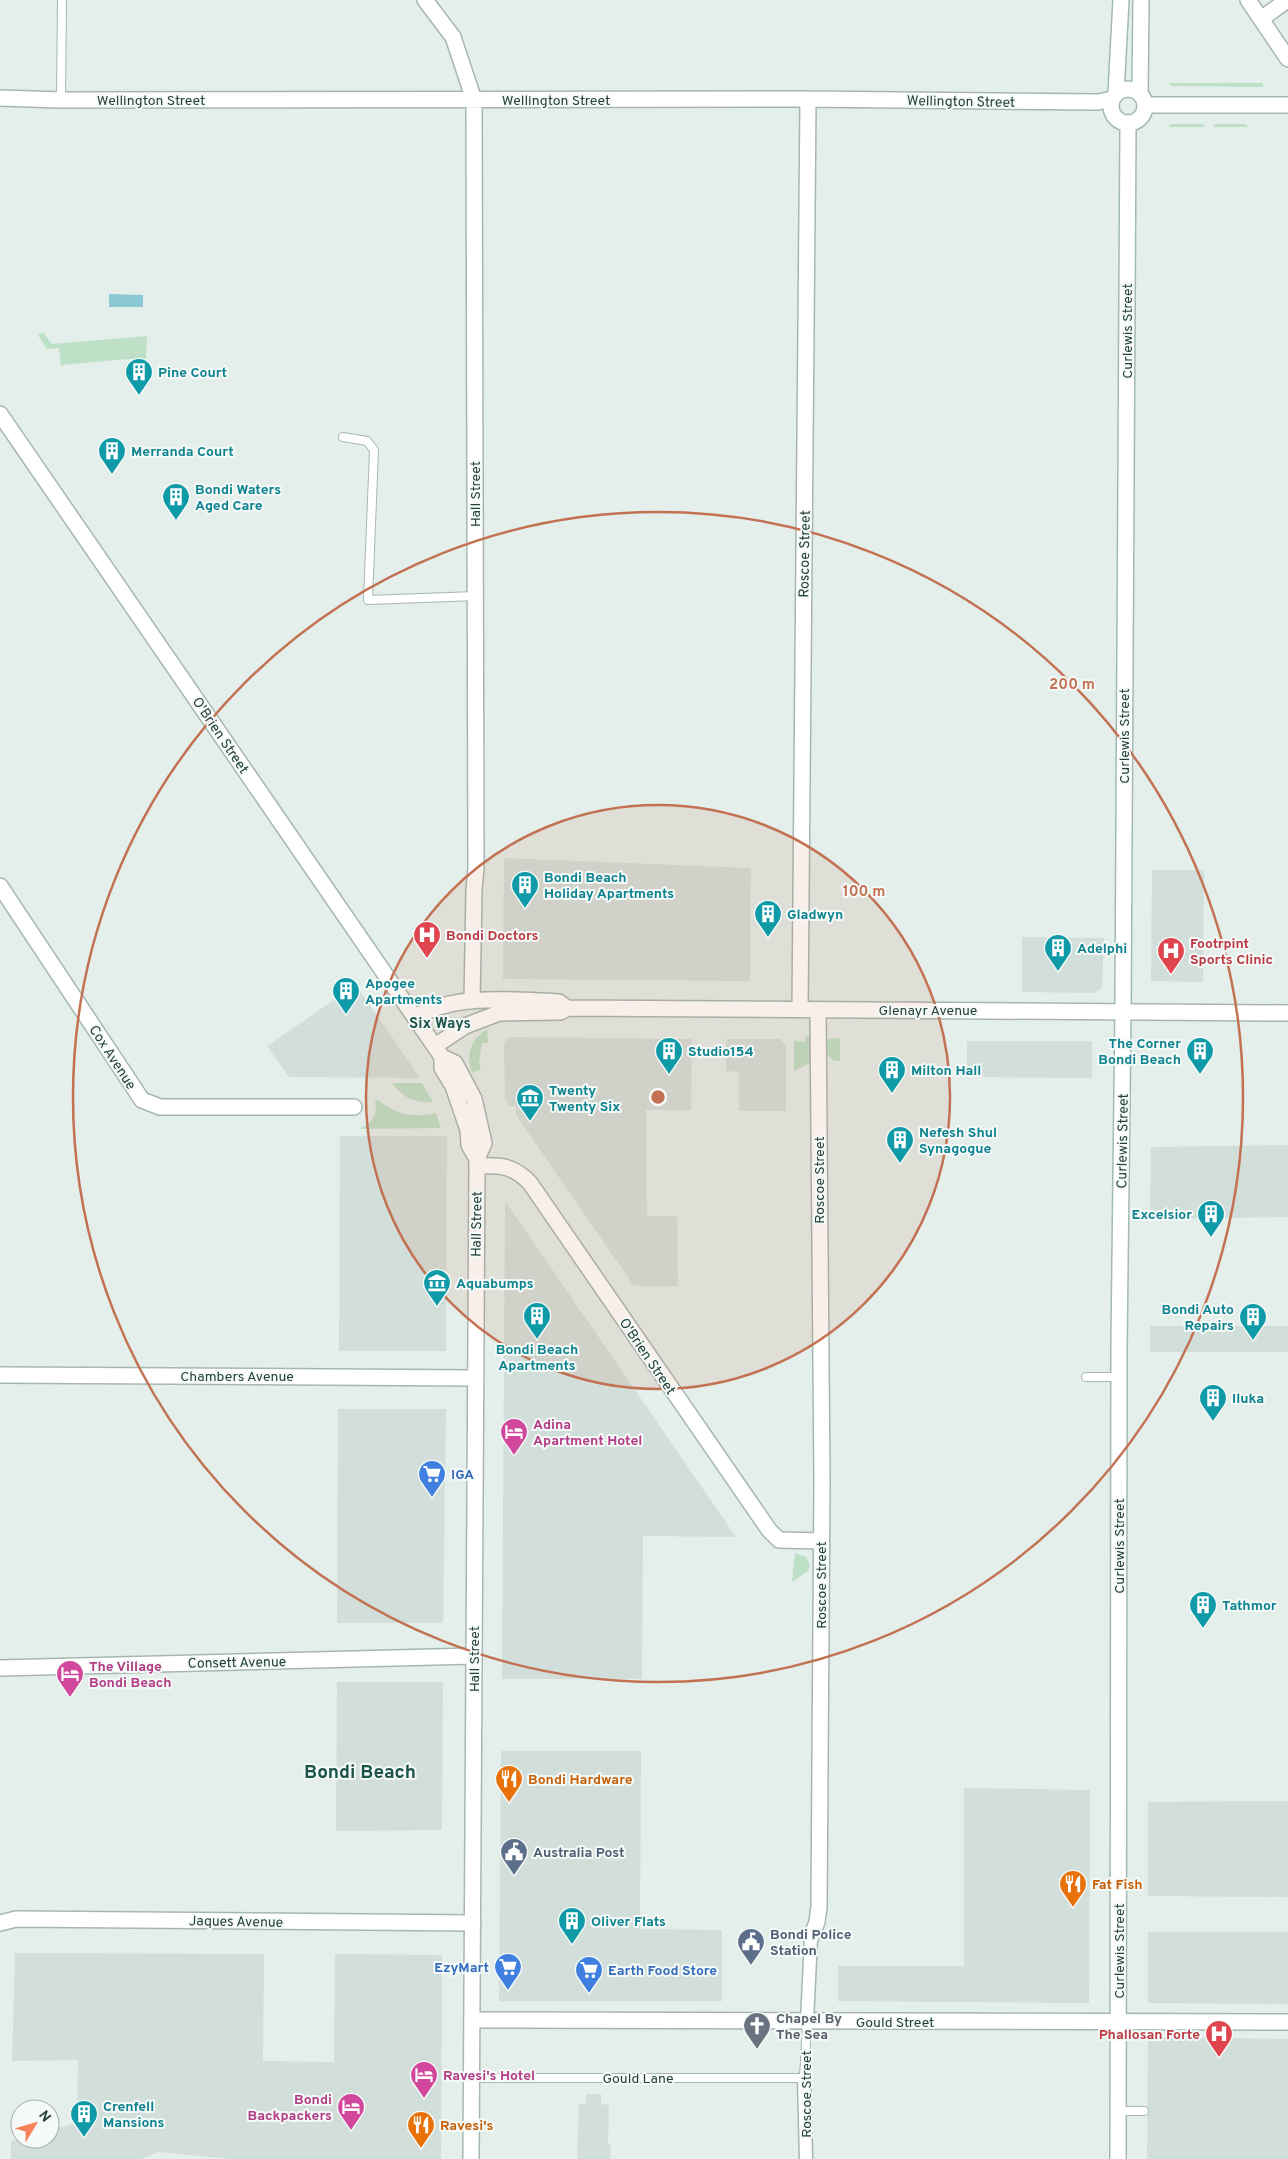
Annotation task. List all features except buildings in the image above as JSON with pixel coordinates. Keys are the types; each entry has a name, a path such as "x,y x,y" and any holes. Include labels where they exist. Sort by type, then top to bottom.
{"street":[{"name":"Hall Street","path":"425,0 453,37 474,100 476,868 472,1001"},
{"path":"1121,0 1112,112 1116,118 1128,123 1140,118 1144,112 1142,99 1141,0"},
{"path":"1248,0 1288,59"},
{"path":"1261,19 1286,2"},
{"path":"1114,96 1128,89 1142,99 1288,105"},
{"name":"Wellington Street","path":"0,98 60,100 808,99 1098,102 1114,96"},
{"name":"Roscoe Street","path":"800,1009 808,99"},
{"name":"Curlewis Street","path":"1118,2159 1119,1377 1128,123"},
{"name":"O'Brien Street","path":"0,414 439,1052 442,1068 453,1086 466,1125 469,1146 477,1163 513,1169 530,1183 774,1536 779,1540 821,1541"},
{"name":"Cox Avenue","path":"0,886 142,1100 160,1106 354,1107"},
{"name":"Glenayr Avenue","path":"415,1016 430,1008 452,1002 498,1000 559,1002 568,1008"},
{"name":"Glenayr Avenue","path":"439,1052 465,1026 498,1013 560,1012 568,1008 1288,1013"},
{"name":"Roscoe Street","path":"807,2022 811,1937 817,1922 819,1907 821,1541 818,1010"},
{"name":"Hall Street","path":"471,2159 477,1163"},
{"name":"Chambers Avenue","path":"0,1375 475,1378"},
{"name":"Consett Avenue","path":"0,1668 474,1656"},
{"name":"Jaques Avenue","path":"0,1923 16,1919 473,1923"},
{"name":"Gould Street","path":"472,2020 1288,2022"},
{"name":"Roscoe Street","path":"804,2078 806,2159"}],"lane":[{"path":"60,100 62,0"},
{"path":"343,437 367,440 374,450 368,600 476,596"},
{"path":"1086,1377 1119,1377"},
{"name":"Roscoe Street","path":"804,2078 807,2022"},
{"name":"Gould Lane","path":"472,2078 804,2078"},
{"path":"1118,2111 1144,2111"}],"shaded area":[{"path":"504,858 751,868 750,981 503,979"},
{"path":"1152,870 1204,870 1203,982 1151,981"},
{"path":"1022,937 1104,938 1102,988 1094,993 1022,992"},
{"name":"Apogee Apartments","path":"356,985 420,1078 289,1077 267,1046"},
{"path":"509,1037 692,1039 691,1110 646,1110 647,1216 677,1216 678,1286 634,1286 516,1115 516,1106 510,1106 505,1099 504,1043"},
{"path":"726,1039 780,1039 786,1045 786,1111 739,1111 739,1072 726,1071"},
{"path":"967,1041 1092,1041 1092,1078 967,1077"},
{"path":"340,1136 447,1136 446,1351 339,1351"},
{"path":"1288,1145 1288,1217 1150,1219 1151,1147"},
{"path":"505,1201 736,1537 643,1536 642,1679 502,1679"},
{"path":"1150,1326 1288,1326 1288,1352 1150,1352"},
{"path":"338,1409 446,1409 443,1623 337,1623"},
{"path":"337,1682 443,1682 442,1830 336,1831"},
{"path":"501,1751 641,1751 640,1929 722,1930 722,2001 499,2001"},
{"path":"964,1788 1090,1790 1089,2003 838,2001 838,1966 964,1966"},
{"path":"1288,1801 1288,1897 1148,1896 1148,1802"},
{"path":"1148,1932 1288,1932 1288,2004 1148,2003"},
{"path":"15,1953 264,1954 263,2061 334,2062 335,1954 442,1955 441,2159 230,2159 158,2152 142,2159 11,2159 11,2149 60,2149 60,2127 77,2123 78,2060 12,2061"},
{"path":"1148,2037 1288,2039 1288,2159 1147,2159"},
{"path":"586,2094 601,2094 601,2104 609,2105 608,2144 611,2144 610,2159 577,2159 579,2104 586,2104"}],"green space":[{"path":"1169,83 1263,83 1263,87 1171,86"},
{"path":"1170,124 1203,124 1204,127 1169,127"},
{"path":"1215,124 1246,124 1248,127 1213,127"},
{"path":"43,332 52,344 147,336 146,359 61,365 59,348 47,349 38,335"},
{"path":"487,1029 488,1043 482,1043 479,1063 481,1069 472,1073 469,1060 471,1048 481,1033"},
{"path":"806,1036 814,1036 812,1062 794,1071 794,1041 805,1042"},
{"path":"840,1038 840,1061 834,1061 826,1054 824,1039"},
{"path":"392,1083 422,1083 433,1102 415,1101 405,1096"},
{"path":"378,1100 392,1109 406,1114 436,1113 441,1128 358,1129 373,1119 376,1111 375,1101"},
{"path":"795,1553 806,1557 810,1565 808,1571 792,1582"}],"water":[{"path":"109,294 143,295 143,307 109,307"}],"place":[{"name":"Pine Court","path":"139,396"},
{"name":"Merranda Court","path":"112,475"},
{"name":"Bondi Waters Aged Care","path":"176,521"},
{"name":"Bondi Beach Holiday Apartments","path":"525,909"},
{"name":"Gladwyn","path":"768,938"},
{"name":"Bondi Doctors","path":"427,959"},
{"name":"Adelphi","path":"1058,972"},
{"name":"Footrpint Sports Clinic","path":"1171,975"},
{"name":"Apogee Apartments","path":"346,1015"},
{"name":"Studio154","path":"669,1075"},
{"name":"The Corner Bondi Beach","path":"1200,1075"},
{"name":"Milton Hall","path":"892,1094"},
{"name":"Twenty Twenty Six","path":"530,1122"},
{"name":"Nefesh Shul Synagogue","path":"900,1164"},
{"name":"Excelsior","path":"1211,1238"},
{"name":"Aquabumps","path":"437,1307"},
{"name":"Bondi Beach Apartments","path":"537,1340"},
{"name":"Bondi Auto Repairs","path":"1253,1341"},
{"name":"Iluka","path":"1213,1422"},
{"name":"Adina Apartment Hotel","path":"514,1456"},
{"name":"IGA","path":"432,1498"},
{"name":"Tathmor","path":"1203,1629"},
{"name":"The Village Bondi Beach","path":"70,1698"},
{"name":"Bondi Hardware","path":"509,1803"},
{"name":"Australia Post","path":"514,1876"},
{"name":"Fat Fish","path":"1073,1908"},
{"name":"Oliver Flats","path":"572,1945"},
{"name":"Bondi Police Station","path":"751,1966"},
{"name":"EzyMart","path":"508,1991"},
{"name":"Earth Food Store","path":"589,1994"},
{"name":"Chapel By The Sea","path":"757,2050"},
{"name":"Phallosan Forte","path":"1219,2058"},
{"name":"Ravesi's Hotel","path":"424,2099"},
{"name":"Bondi Backpackers","path":"351,2131"},
{"name":"Crenfell Mansions","path":"84,2138"},
{"name":"Ravesi's","path":"421,2149"}],"district":[{"name":"Six Ways","path":"440,1023"},
{"name":"Bondi Beach","path":"360,1771"}]}
